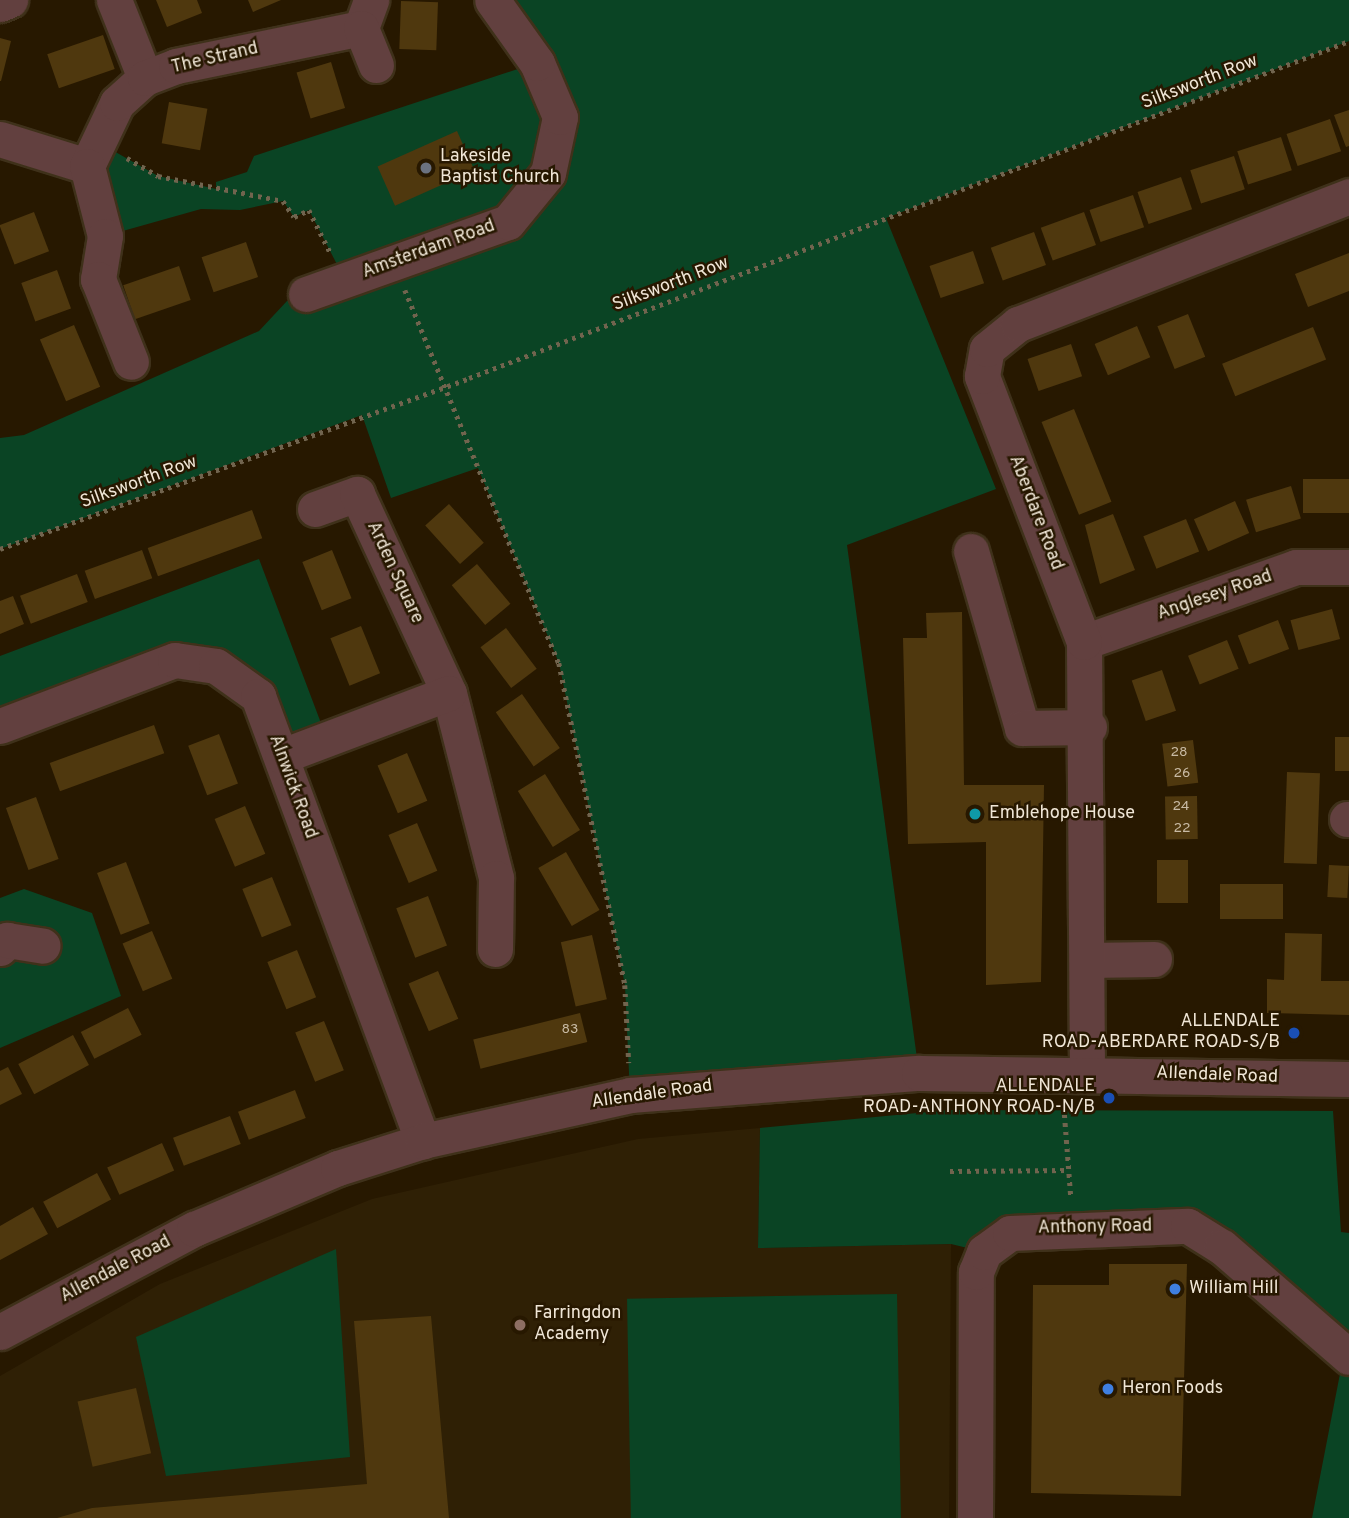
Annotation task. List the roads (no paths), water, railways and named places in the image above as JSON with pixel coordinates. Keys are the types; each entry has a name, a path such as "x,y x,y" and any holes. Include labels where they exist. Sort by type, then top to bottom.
{"street":[{"path":"0,4 10,0"},
{"path":"114,0 145,78"},
{"name":"Amsterdam Road","path":"306,294 508,222 548,173 560,117 537,63 492,0"},
{"name":"The Strand","path":"92,154 117,103 145,78 177,66 366,14 376,65"},
{"path":"0,139 92,154 105,236 98,279 131,362"},
{"name":"Aberdare Road","path":"1074,1072 1088,960 1089,727 1084,642 982,376 987,349 1018,324 1349,196"},
{"name":"Arden Square","path":"315,509 357,494 449,693 495,878 495,949"},
{"path":"971,551 1023,728 1089,727"},
{"name":"Anglesey Road","path":"1084,642 1296,567 1349,567"},
{"name":"Alnwick Road","path":"0,726 175,660 216,666 258,696 423,1141"},
{"path":"282,756 449,693"},
{"path":"2,936 43,946"},
{"path":"1088,960 1154,959"},
{"name":"Allendale Road","path":"0,1332 194,1229 338,1168 423,1141 630,1095 905,1073 1074,1072 1349,1079"},
{"name":"Anthony Road","path":"975,1518 976,1272 984,1252 1010,1233 1074,1227 1188,1226 1251,1293 1349,1357"}],"place":[{"name":"Lakeside Baptist Church","path":"426,168"},
{"name":"Emblehope House","path":"975,814"},
{"name":"ALLENDALE ROAD-ABERDARE ROAD-S/B","path":"1294,1033"},
{"name":"ALLENDALE ROAD-ANTHONY ROAD-N/B","path":"1109,1098"},
{"name":"William Hill","path":"1175,1289"},
{"name":"Farringdon Academy","path":"520,1325"},
{"name":"Heron Foods","path":"1108,1389"}]}
